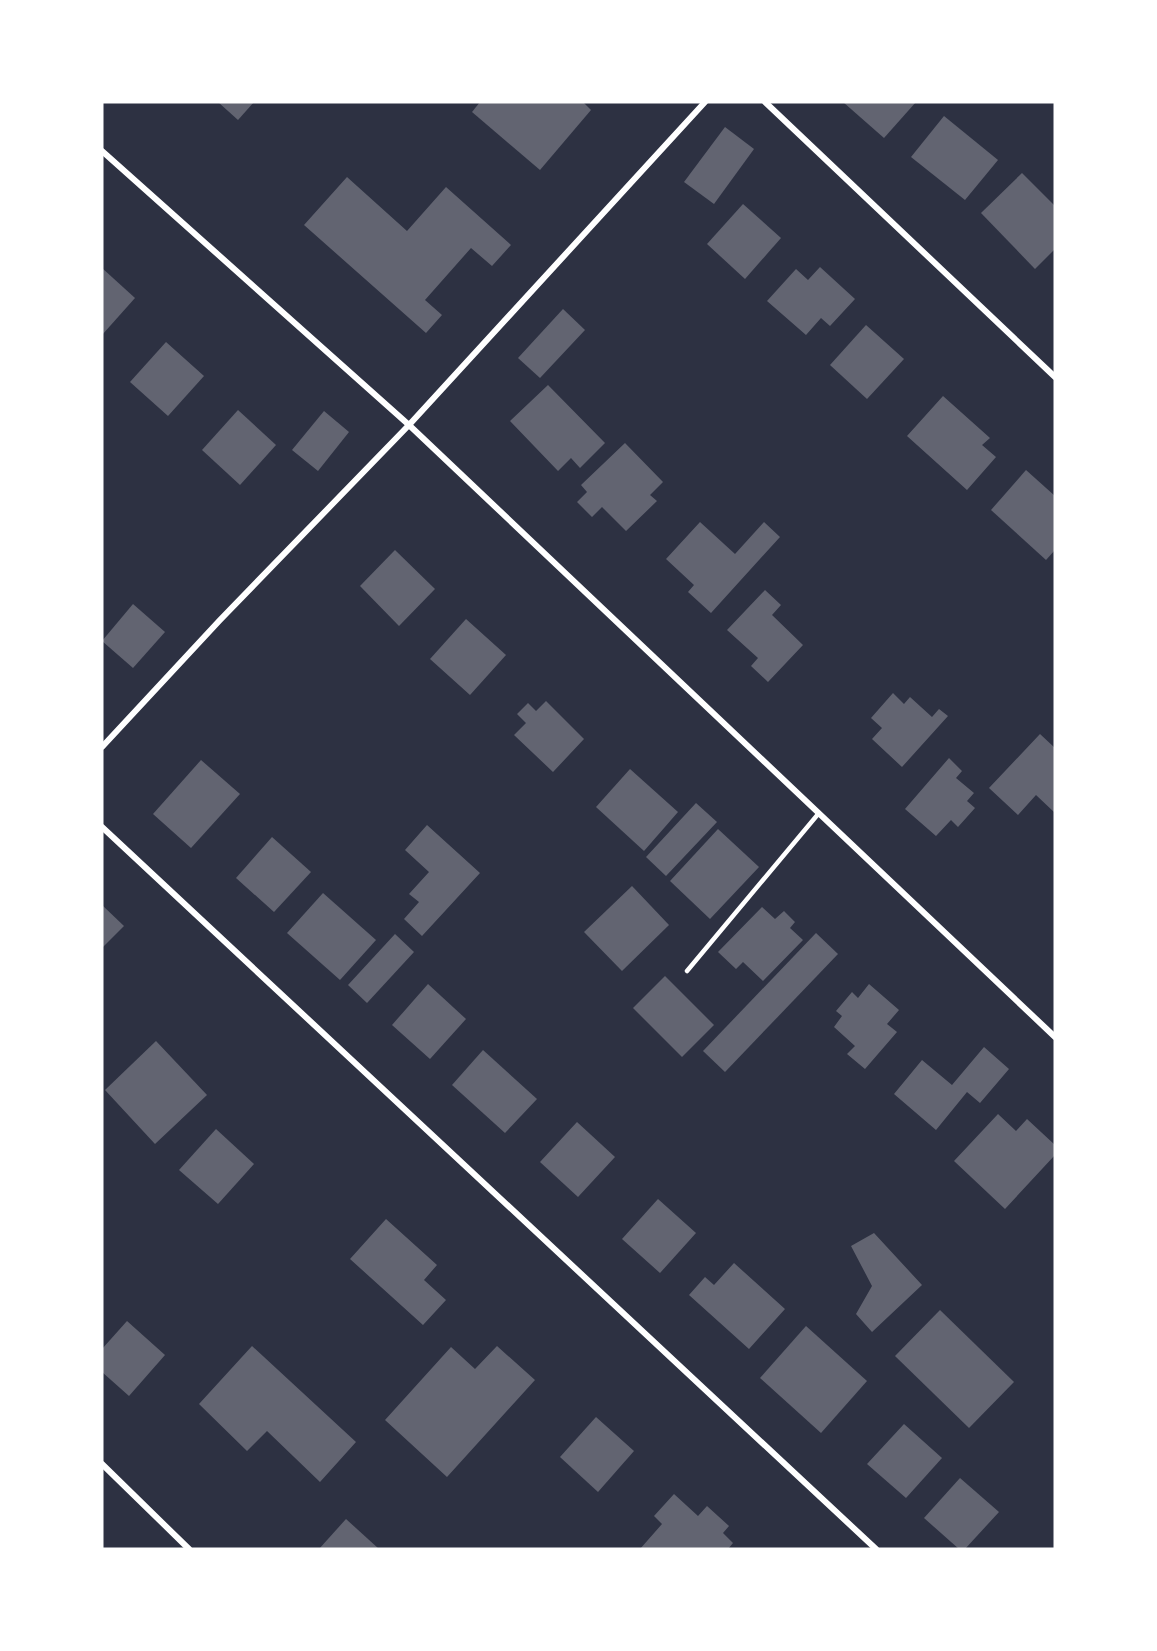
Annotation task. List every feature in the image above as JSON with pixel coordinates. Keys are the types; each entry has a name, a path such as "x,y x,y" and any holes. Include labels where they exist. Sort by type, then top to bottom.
{"street":[{"path":"102,747 220,620 409,425 705,102"},
{"path":"765,102 1055,377"},
{"path":"102,151 409,425 1055,1037"},
{"path":"102,827 876,1549"},
{"path":"102,1464 189,1549"}],"lane":[{"path":"687,971 819,813"}],"building":[{"path":"218,102 254,102 238,120"},
{"path":"480,102 583,102 591,110 540,170 472,112"},
{"path":"843,102 916,102 884,138"},
{"path":"944,116 998,160 965,200 911,157"},
{"path":"725,127 754,149 714,204 684,182"},
{"path":"1022,173 1055,206 1055,249 1035,269 981,213"},
{"path":"347,177 407,231 446,187 511,245 492,266 471,248 425,300 442,315 426,333 304,225"},
{"path":"743,204 781,238 745,279 707,244"},
{"path":"820,267 855,299 830,326 821,318 806,335 767,301 796,269 808,280"},
{"path":"102,268 135,298 102,335"},
{"path":"563,309 585,330 540,378 518,358"},
{"path":"866,325 904,359 867,399 830,365"},
{"path":"166,342 204,376 168,416 130,382"},
{"path":"548,385 605,443 580,468 571,458 558,471 510,421"},
{"path":"943,396 990,438 982,445 996,457 967,490 907,436"},
{"path":"238,410 276,445 240,485 202,450"},
{"path":"324,411 349,432 318,471 292,450"},
{"path":"625,443 663,482 650,495 657,501 626,531 602,507 592,517 577,502 587,492 581,485"},
{"path":"1026,470 1055,496 1055,550 1046,560 991,510"},
{"path":"700,522 735,554 764,522 780,537 711,613 688,592 694,585 666,559"},
{"path":"395,550 435,589 399,626 360,586"},
{"path":"765,590 781,605 772,615 803,645 768,682 751,666 758,658 727,630"},
{"path":"133,604 165,632 133,668 102,641"},
{"path":"466,619 506,655 470,695 430,659"},
{"path":"893,693 904,704 910,697 932,717 939,709 948,716 902,767 872,739 882,728 871,718"},
{"path":"546,701 584,739 553,772 514,735 526,723 517,714 528,703 536,711"},
{"path":"1040,734 1055,748 1055,813 1036,795 1018,815 989,788"},
{"path":"949,758 962,771 956,778 974,793 967,801 975,808 958,827 951,820 936,836 905,809"},
{"path":"201,760 240,794 191,848 153,814"},
{"path":"630,769 678,812 644,851 596,807"},
{"path":"696,803 717,822 666,876 646,857"},
{"path":"427,825 480,873 422,936 404,919 419,902 409,894 429,872 405,850"},
{"path":"718,829 759,867 710,919 670,881"},
{"path":"272,837 311,872 274,912 236,878"},
{"path":"632,886 669,925 622,971 584,932"},
{"path":"323,893 376,940 340,980 287,933"},
{"path":"102,905 124,926 102,948"},
{"path":"762,907 775,919 784,911 795,922 790,928 803,940 763,981 743,962 736,969 718,952"},
{"path":"816,933 838,954 725,1072 703,1051"},
{"path":"395,934 414,952 367,1003 348,985"},
{"path":"665,976 714,1025 682,1057 633,1008"},
{"path":"428,984 466,1019 430,1059 392,1025"},
{"path":"869,984 899,1010 887,1024 897,1032 865,1069 847,1054 855,1046 834,1027 842,1016 836,1011 852,992 858,998"},
{"path":"156,1041 207,1095 155,1144 105,1090"},
{"path":"984,1047 1009,1069 980,1103 967,1092 936,1130 894,1094 922,1060 952,1085"},
{"path":"483,1050 537,1099 505,1133 452,1085"},
{"path":"998,1114 1016,1131 1027,1119 1055,1145 1055,1155 1005,1209 954,1161"},
{"path":"577,1122 615,1157 578,1197 540,1162"},
{"path":"216,1129 254,1164 218,1204 179,1170"},
{"path":"658,1199 696,1233 660,1273 622,1239"},
{"path":"386,1219 437,1265 424,1280 446,1300 423,1325 350,1259"},
{"path":"874,1233 922,1285 872,1332 856,1314 872,1286 851,1246"},
{"path":"734,1263 785,1309 749,1349 689,1295 705,1277 714,1285"},
{"path":"940,1310 1014,1382 969,1428 895,1356"},
{"path":"127,1321 165,1355 129,1396 102,1372 102,1349"},
{"path":"806,1326 867,1381 821,1433 760,1378"},
{"path":"252,1346 356,1442 320,1482 267,1431 247,1451 199,1404"},
{"path":"497,1346 535,1380 447,1477 385,1420 451,1347 475,1369"},
{"path":"596,1417 634,1451 598,1492 560,1457"},
{"path":"904,1424 942,1458 906,1498 867,1464"},
{"path":"960,1478 999,1512 965,1549 959,1549 924,1518"},
{"path":"674,1494 698,1516 707,1506 729,1526 723,1533 733,1543 728,1549 640,1549 662,1524 654,1516"},
{"path":"346,1519 379,1549 319,1549"}]}
